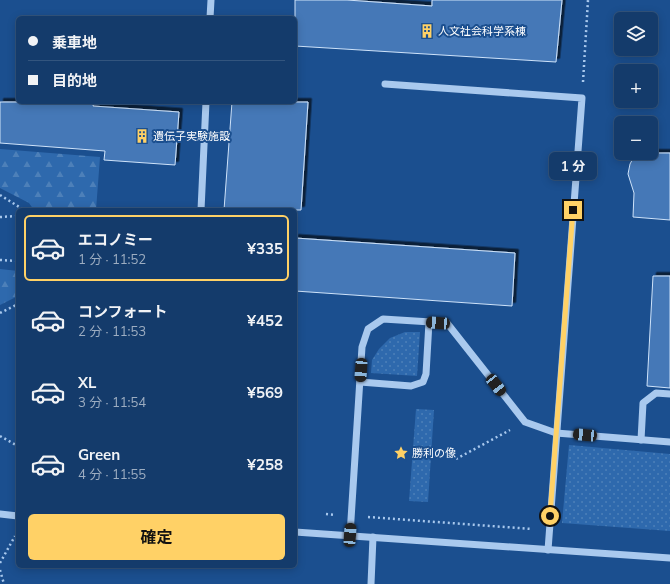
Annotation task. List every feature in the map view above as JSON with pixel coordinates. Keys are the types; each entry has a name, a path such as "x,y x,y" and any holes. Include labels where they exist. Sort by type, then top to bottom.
{"street":[{"path":"210,16 211,0"},
{"path":"385,84 582,98 548,550"},
{"path":"201,208 206,104"},
{"path":"350,535 362,347 368,329 383,319 447,323 525,422 556,433 670,442"},
{"path":"360,382 411,386 423,382 426,374 429,322"},
{"path":"641,440 643,403 656,393 670,394"},
{"path":"0,514 16,516"},
{"path":"297,532 670,558"},
{"path":"371,584 373,538"}],"path":[{"path":"582,98 588,0"},
{"path":"0,195 21,208"},
{"path":"0,217 16,216"},
{"path":"0,260 16,261"},
{"path":"0,313 16,305"},
{"path":"456,459 525,422"},
{"path":"0,436 16,445"},
{"path":"373,518 535,529"},
{"path":"0,563 15,536"},
{"path":"0,570 4,584"}],"green space":[{"path":"0,149 100,157 96,208 33,208 29,203 0,188"},
{"path":"0,269 16,271 16,297 0,305"},
{"path":"405,332 420,332 417,376 371,373 372,360 379,349 390,338"},
{"path":"416,409 434,410 428,502 409,501"},
{"path":"569,445 670,454 670,531 562,523"}],"building":[{"name":"人文社会科学系棟","path":"295,0 347,0 432,6 432,0 562,0 556,62 297,46 297,16 295,16"},
{"path":"0,102 16,102 16,104 94,104 93,106 179,112 175,165 104,160 105,151 0,143"},
{"path":"297,102 308,102 301,210 297,210 297,208 224,208 232,104 297,104"},
{"path":"658,153 670,153 670,220 633,217 634,193 628,174 632,160 658,160"},
{"path":"297,238 515,253 512,306 297,291"},
{"path":"653,276 670,276 670,388 647,386"}],"place":[{"name":"人文社会科学系棟","path":"427,31"},
{"name":"遺伝子実験施設","path":"142,136"},
{"name":"勝利の像","path":"401,453"}],"route":[{"path":"550,516 573,210"}]}
